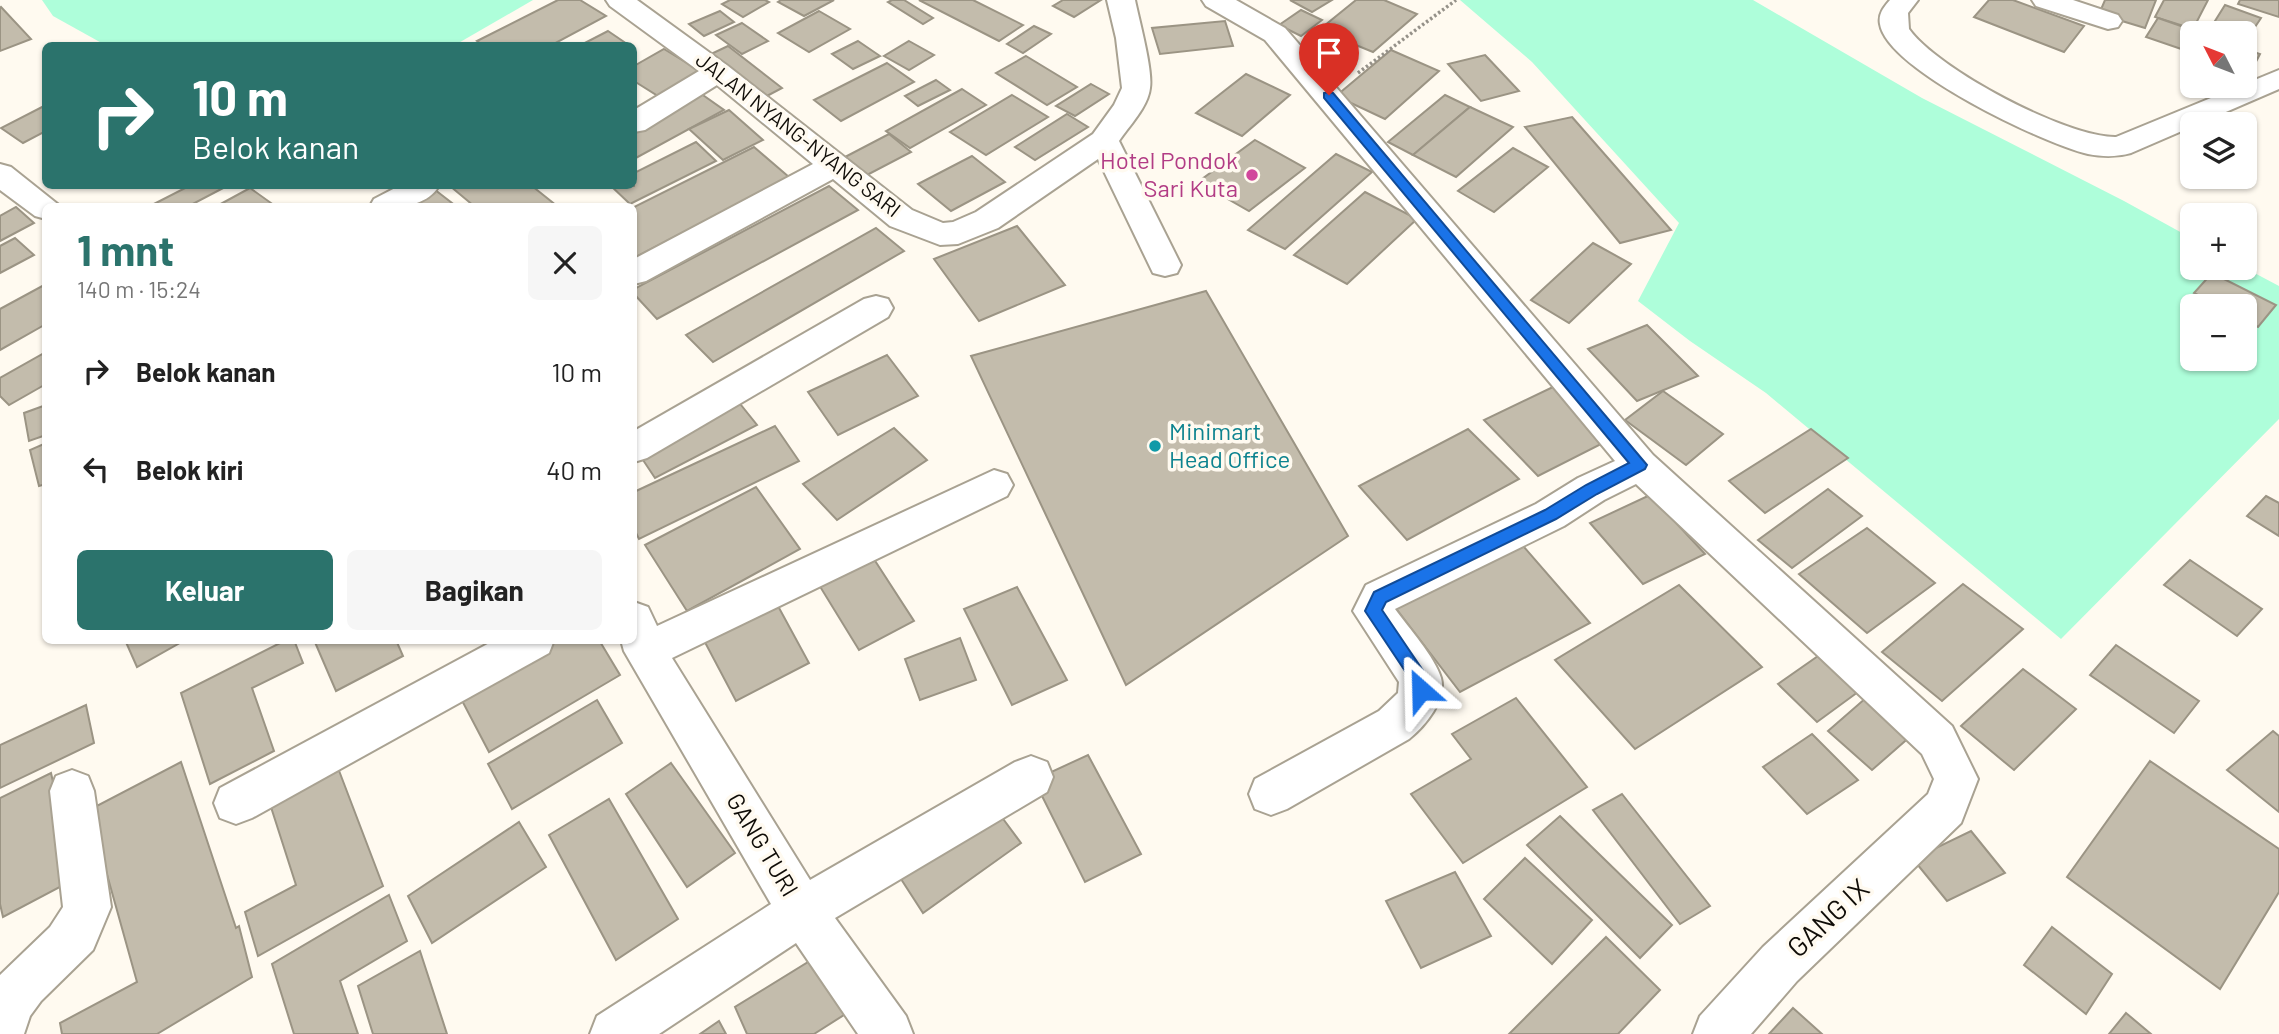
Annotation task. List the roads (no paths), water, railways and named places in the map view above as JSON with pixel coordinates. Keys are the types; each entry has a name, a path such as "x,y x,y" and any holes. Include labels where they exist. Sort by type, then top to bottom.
{"street":[{"name":"JALAN NYANG-NYANG SARI","path":"620,0 718,72 901,218 940,234 958,233 987,220 1104,141 1128,106 1136,88 1130,38 1121,0"},
{"path":"1216,0 1269,28 1329,95 1640,465 1591,489 1550,515 1380,597 1373,611 1420,678 1421,690 1417,701 1408,716 1394,725 1271,794"},
{"path":"1904,0 1893,15 1893,26 1906,44 1939,71 2054,132 2092,145 2120,146 2279,79"},
{"path":"2046,0 2108,21"},
{"path":"637,121 718,72"},
{"path":"1104,141 1165,265"},
{"path":"637,271 835,165"},
{"path":"0,174 42,206"},
{"path":"391,203 417,189"},
{"path":"637,446 876,308"},
{"name":"GANG IX","path":"1640,465 1937,740 1956,779 1945,808 1780,964 1718,1034"},
{"path":"639,635 994,485"},
{"name":"GANG TURI","path":"615,1034 802,911 639,635"},
{"path":"236,803 527,644"},
{"path":"888,1034 802,911 1031,777"},
{"path":"0,1031 15,995 72,940 85,919 87,907 72,791"}],"place":[{"name":"Hotel Pondok Sari Kuta","path":"1252,175"},
{"name":"Minimart Head Office","path":"1155,446"}]}
